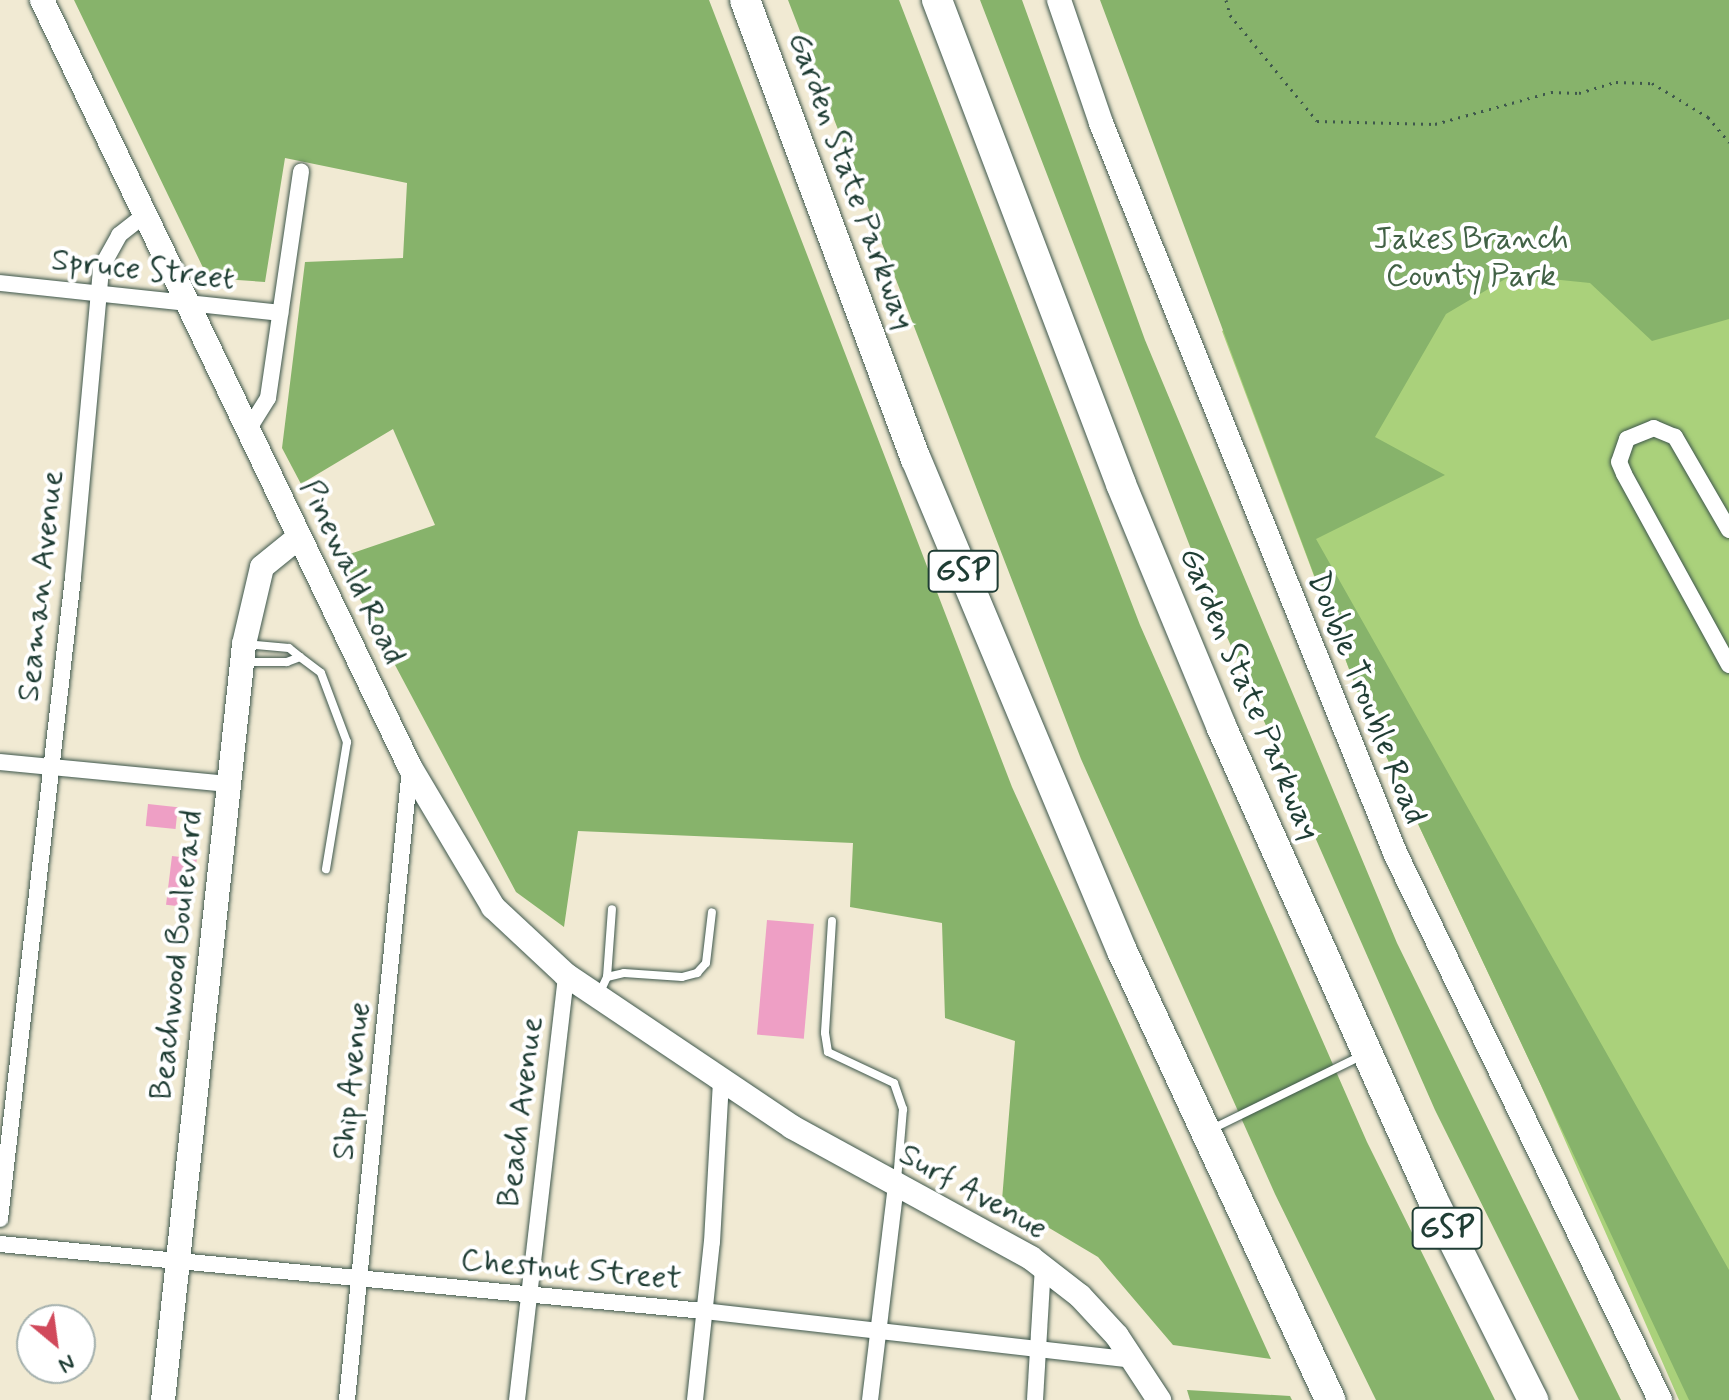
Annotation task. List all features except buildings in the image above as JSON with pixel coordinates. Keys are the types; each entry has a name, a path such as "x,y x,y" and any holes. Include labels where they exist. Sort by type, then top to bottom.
{"highway":[{"name":"Garden State Parkway","path":"745,0 916,459 1204,1133 1330,1400"},
{"name":"Garden State Parkway","path":"937,0 1121,484 1433,1200 1533,1400"}],"main road":[{"name":"Pinewald Road","path":"42,0 410,767 493,907 566,975 602,986 721,1079"},
{"name":"Double Trouble Road","path":"1059,0 1101,123 1396,855 1660,1400"},
{"name":"Beachwood Boulevard","path":"163,1400 175,1261 243,653 262,567 299,537"},
{"name":"Surf Avenue","path":"721,1079 792,1127 1043,1267 1080,1296 1135,1360 1159,1400"}],"street":[{"path":"248,430 268,398 301,171"},
{"name":"Seaman Avenue","path":"0,1219 73,577 98,292 105,253 146,214"},
{"name":"Spruce Street","path":"0,283 280,313"},
{"path":"1729,530 1675,437 1654,428 1627,439 1619,462 1624,474 1729,665"},
{"path":"0,762 228,784"},
{"name":"Ship Avenue","path":"347,1400 410,767"},
{"name":"Beach Avenue","path":"517,1400 526,1294 566,975"},
{"path":"695,1400 721,1079"},
{"path":"870,1400 896,1186"},
{"name":"Chestnut Street","path":"0,1244 704,1311 1135,1360"},
{"path":"1035,1400 1043,1267"}],"lane":[{"path":"243,653 289,648 321,673 347,742 326,869"},
{"path":"243,653 287,662 300,657"},
{"path":"612,909 602,986 697,973 706,963 712,912"},
{"path":"832,921 825,1033 828,1052 894,1083 900,1095 896,1186"},
{"path":"1204,1133 1367,1053"}],"path":[{"path":"1226,0 1230,15 1317,121 1435,124 1551,92 1579,93 1616,82 1652,83 1708,117 1729,142"}],"green space":[{"path":"74,0 709,0 1012,787 1271,1359 1173,1345 1098,1257 1002,1200 1015,1041 945,1018 942,923 850,907 853,843 578,831 564,927 516,892 338,558 435,525 393,429 301,484 282,448 305,262 403,258 407,183 285,158 265,282 208,278"},
{"path":"788,0 899,0 1140,625 1367,1142 1495,1400 1376,1400 1275,1194 1081,759"},
{"path":"980,0 1022,0 1145,340 1397,943 1621,1400 1579,1400 1435,1110 1209,596"},
{"path":"1100,0 1729,0 1729,319 1652,341 1590,283 1512,275 1446,314 1375,437 1445,475 1316,539 1729,1270 1729,1400 1689,1400 1364,709"},
{"name":"Jakes Branch County Park","path":"1729,0 1729,1400 1679,1400 1539,1081 1364,709 1222,331"},
{"path":"1187,1390 1290,1396 1292,1400 1190,1400"}]}
